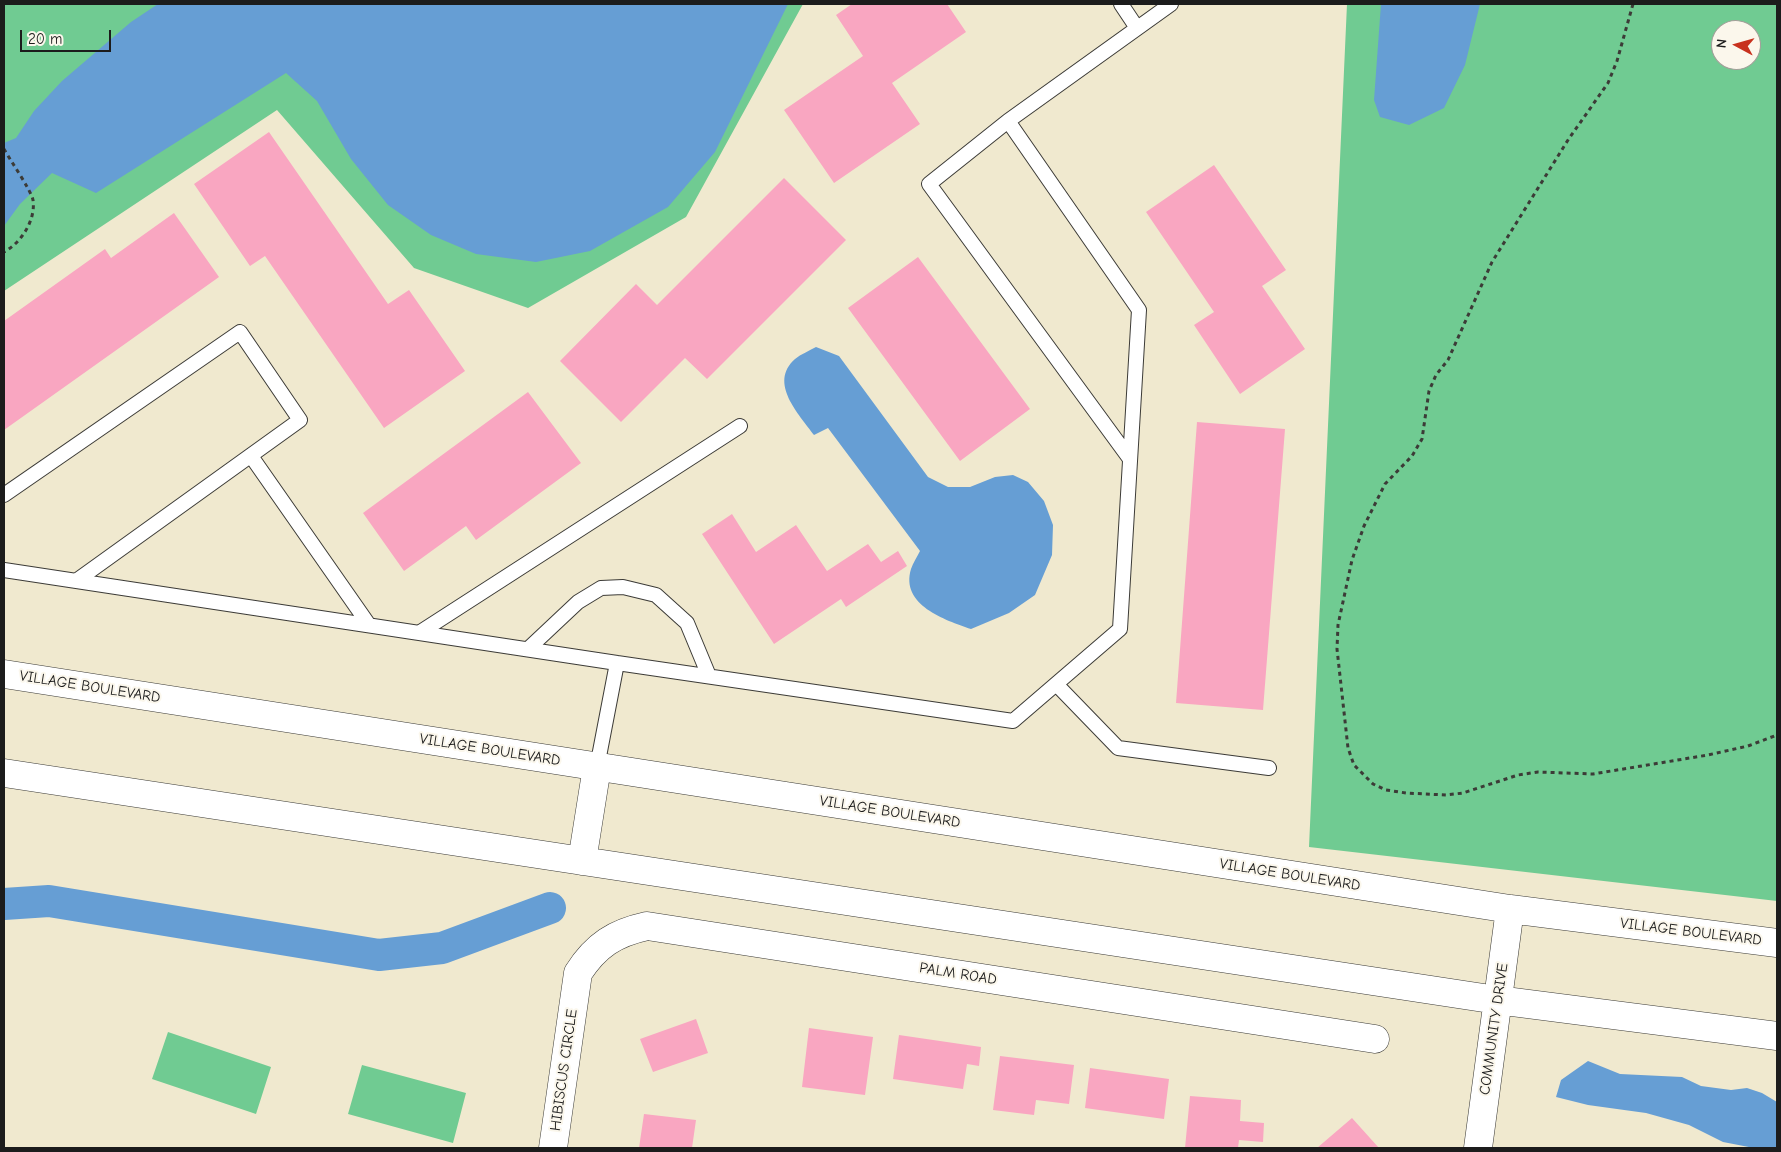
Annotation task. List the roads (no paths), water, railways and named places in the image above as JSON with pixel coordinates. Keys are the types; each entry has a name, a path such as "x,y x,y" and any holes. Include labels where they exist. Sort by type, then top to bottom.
{"street":[{"name":"VILLAGE BOULEVARD","path":"4,674 1510,909 1777,943"},
{"path":"582,861 597,766"},
{"path":"4,772 1497,1000 1777,1036"},
{"name":"COMMUNITY DRIVE","path":"1478,1148 1510,909"},
{"name":"PALM ROAD","path":"575,992 578,972 590,954 606,940 625,930 647,926 1375,1039"},
{"name":"HIBISCUS CIRCLE","path":"553,1148 575,992"}],"lane":[{"path":"1121,4 1137,28"},
{"path":"1130,459 929,184 1008,121 1171,4"},
{"path":"4,570 617,663 1012,720 1120,629 1139,310 1008,121"},
{"path":"4,495 240,332 300,420 76,581"},
{"path":"419,633 740,426"},
{"path":"251,456 369,625"},
{"path":"528,649 578,602 601,588 623,587 656,595 687,623 709,676"},
{"path":"597,766 617,663"},
{"path":"1056,684 1118,748 1269,768"}],"water":[{"path":"158,4 788,4 715,152 668,207 590,251 536,262 476,254 431,235 388,205 351,159 317,101 286,73 96,193 52,173 20,204 4,226 4,143 16,138 34,111 62,81 131,22"},
{"path":"1381,4 1480,4 1465,65 1444,108 1409,125 1380,117 1374,100"},
{"path":"816,347 839,356 928,477 948,487 970,487 995,477 1013,475 1028,482 1044,501 1053,525 1052,555 1035,595 1009,613 971,629 938,616 918,601 912,592 909,582 911,569 920,551 828,428 814,435 789,398 784,378 787,368 797,357"},
{"path":"1588,1061 1620,1074 1682,1077 1701,1086 1731,1090 1747,1088 1762,1093 1777,1102 1777,1148 1754,1148 1723,1142 1689,1125 1646,1113 1588,1105 1556,1097 1561,1080"}],"waterway":[{"path":"4,904 49,901 379,955 442,948 550,908"}]}
